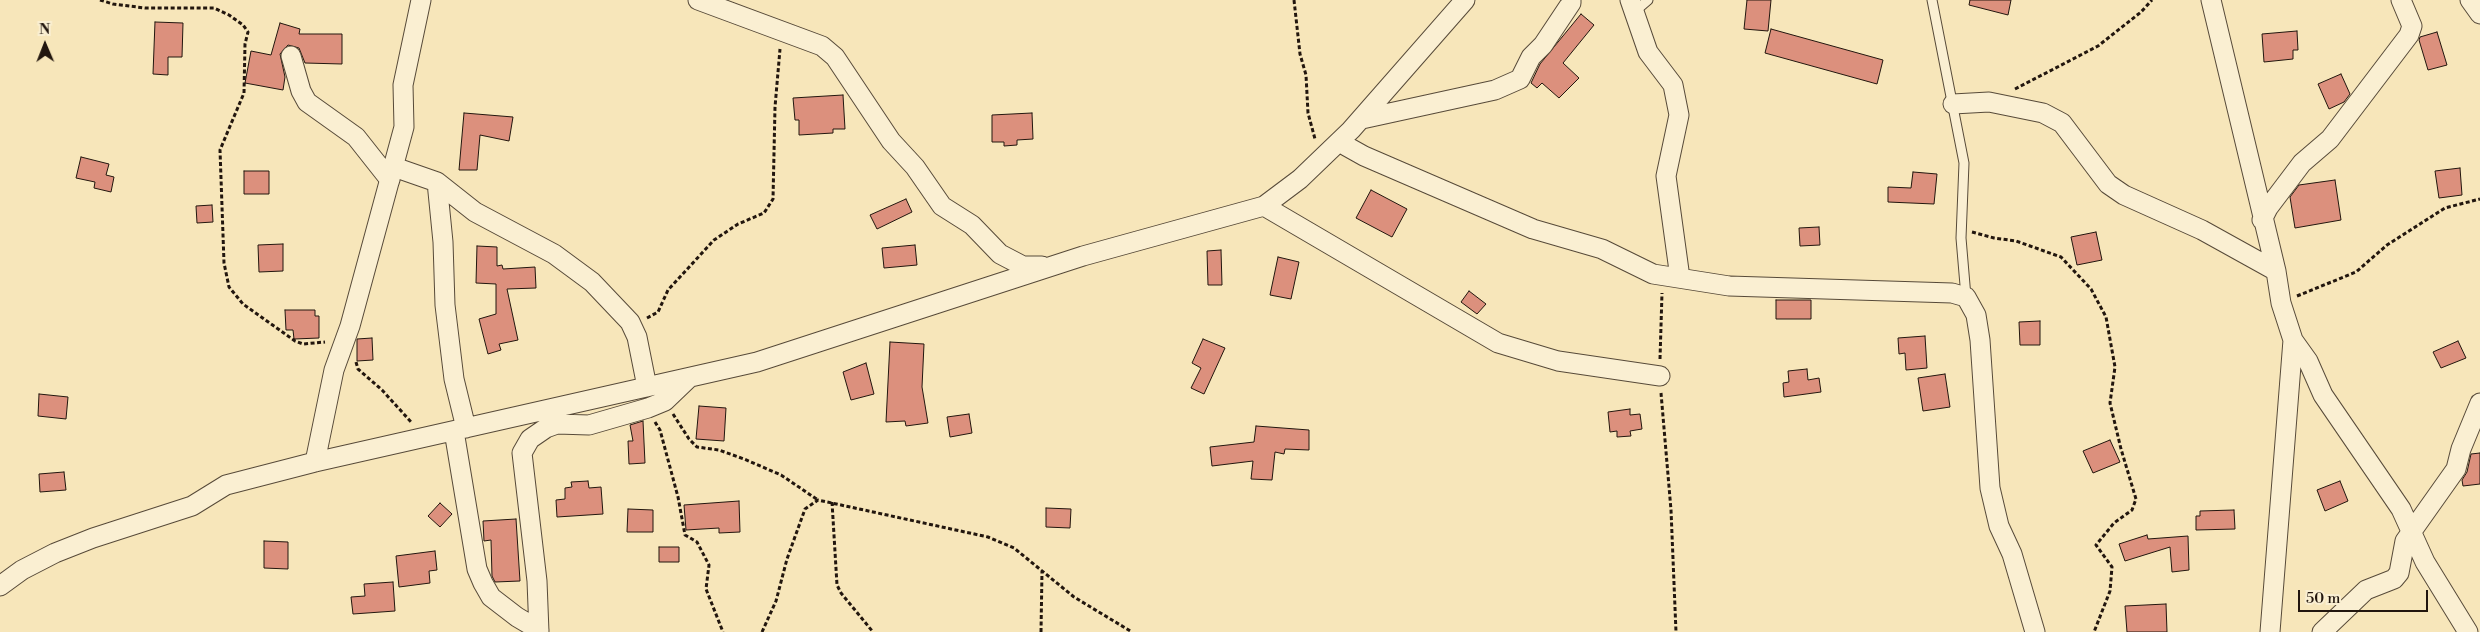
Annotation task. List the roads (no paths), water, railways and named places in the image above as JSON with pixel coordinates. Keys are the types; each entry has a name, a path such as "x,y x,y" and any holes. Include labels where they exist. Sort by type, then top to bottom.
{"street":[{"path":"315,462 334,370 350,326 404,127 403,85 421,0"},
{"path":"698,0 737,10 781,31 822,46 835,56 891,141 916,168 942,206 972,225 1000,254 1023,266 1051,266"},
{"path":"0,586 22,570 55,552 192,506 226,485 315,462 757,362 1051,266 1264,206 1300,179 1362,119 1465,0"},
{"path":"1362,119 1495,90 1520,79 1531,57 1542,45 1571,3 1571,0"},
{"path":"2211,0 2262,220 2276,271 2281,303 2293,340 2308,361 2323,395 2401,509 2425,562 2468,632"},
{"path":"2262,220 2268,208 2302,163 2330,139 2409,35 2412,26 2401,0"},
{"path":"2470,0 2480,14"},
{"path":"1637,4 1648,52 1673,86 1679,116 1666,176 1671,277"},
{"path":"292,56 301,91 307,102 356,137 392,173 437,182 475,212 554,254 592,282 630,322 637,337 647,387"},
{"path":"1953,104 1990,102 2043,112 2062,123 2108,184 2124,195 2202,230 2276,271"},
{"path":"1339,142 1364,156 1533,229 1602,249 1653,274 1729,286 1952,293 1966,297 1976,315 1980,340 1990,488 1999,526 2012,554 2035,632"},
{"path":"437,182 443,242 445,304 477,569 491,597 539,631"},
{"path":"1264,206 1498,343 1558,361 1660,376"},
{"path":"2270,632 2293,340"},
{"path":"539,631 537,581 522,453 530,439 551,426 567,423 590,425 657,405 689,378"},
{"path":"2322,632 2366,590 2394,579 2399,573 2400,560 2410,530 2456,469 2460,449 2480,403"}],"lane":[{"path":"1932,0 1964,163 1962,229 1966,297"}]}
